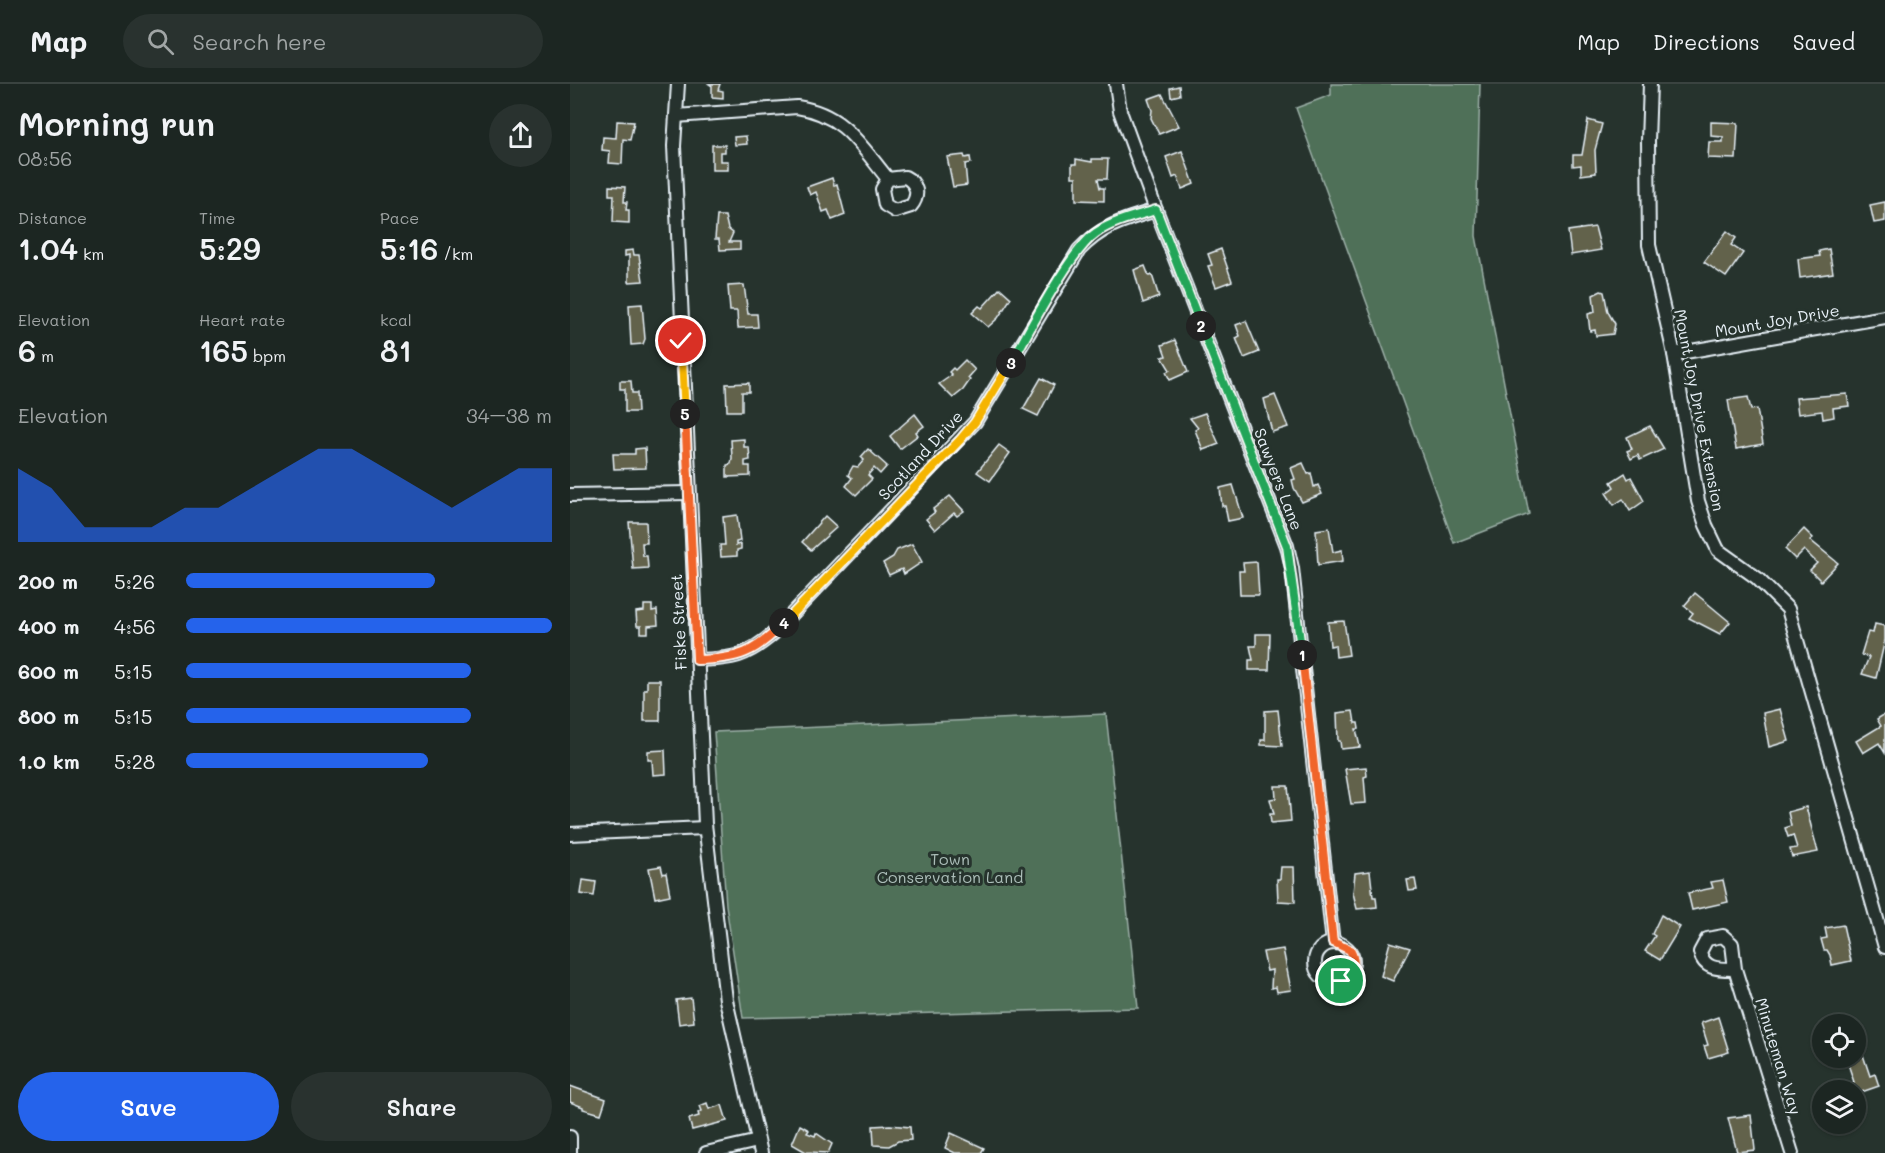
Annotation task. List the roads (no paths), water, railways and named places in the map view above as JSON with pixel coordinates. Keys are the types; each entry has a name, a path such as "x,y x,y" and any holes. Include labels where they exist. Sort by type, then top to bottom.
{"street":[{"name":"Fiske Street","path":"678,84 675,169 705,828 726,1000 759,1147"},
{"name":"Sawyers Lane","path":"1116,84 1120,111 1156,210 1287,546 1292,568 1333,942"},
{"name":"Mount Joy Drive Extension","path":"1650,84 1649,245 1674,354 1698,501 1718,550 1757,578 1788,609 1885,947"},
{"path":"676,116 797,107 812,109 837,120 848,129 888,179"},
{"name":"Scotland Drive","path":"697,660 740,657 754,650 774,633 975,422 1079,250 1095,233 1156,210"},
{"name":"Mount Joy Drive","path":"1674,354 1885,317"},
{"path":"570,495 689,493"},
{"path":"570,834 705,828"},
{"name":"Minuteman Way","path":"1735,969 1792,1153"},
{"path":"570,1137 572,1153"},
{"path":"706,1153 759,1147"}],"park label":[{"name":"Town Conservation Land","path":"950,867"}]}
